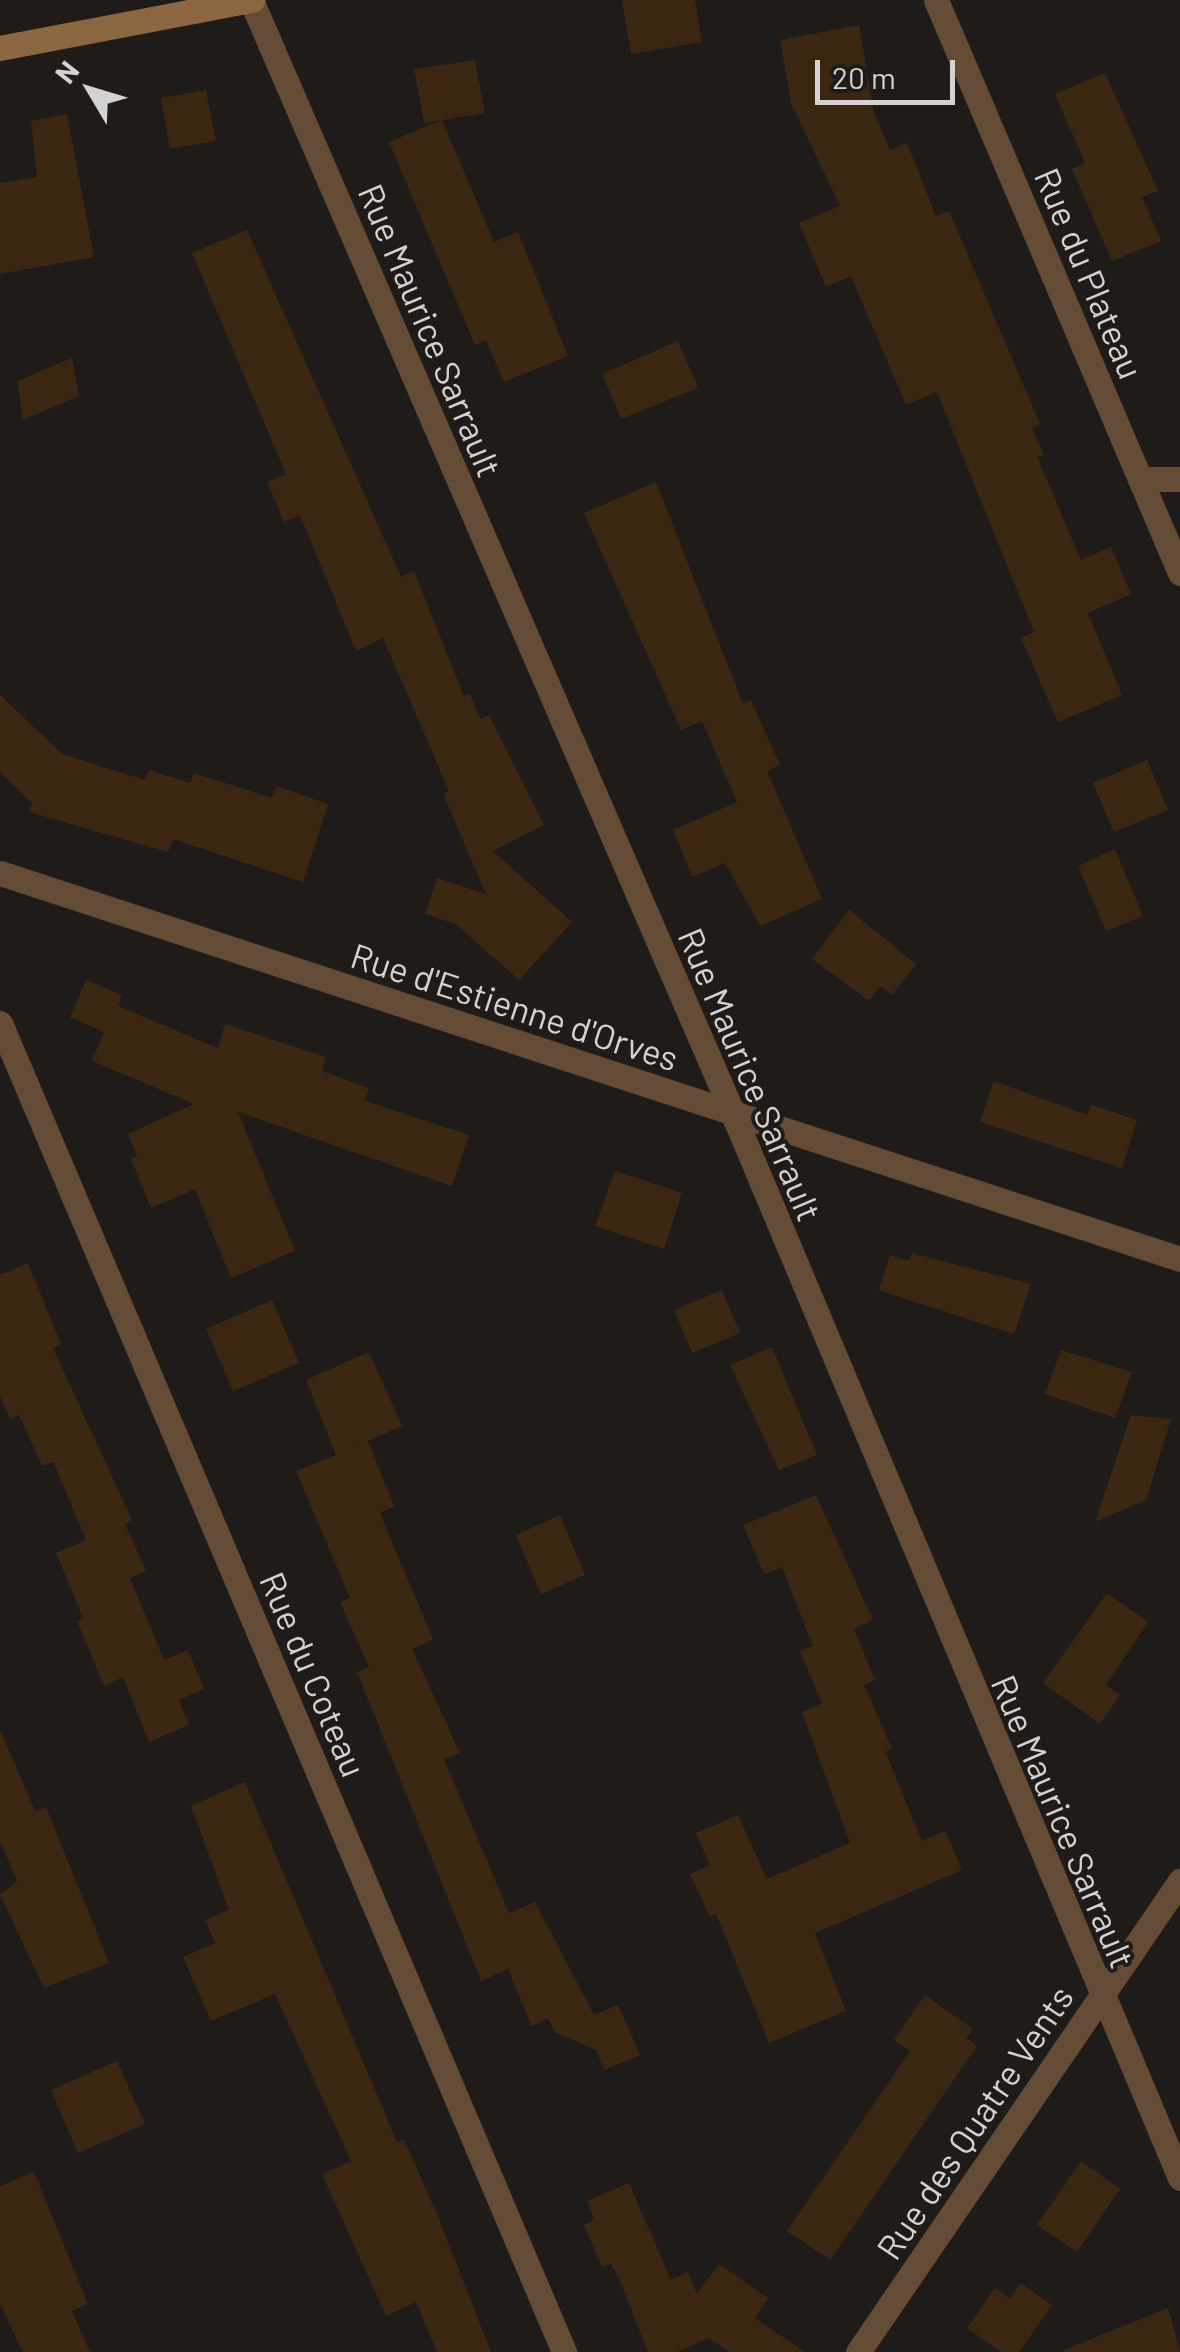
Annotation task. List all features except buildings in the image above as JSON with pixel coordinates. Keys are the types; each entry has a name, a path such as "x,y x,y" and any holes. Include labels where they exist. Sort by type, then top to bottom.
{"main road":[{"path":"0,48 252,0"}],"street":[{"name":"Rue Maurice Sarrault","path":"252,0 734,1114 1100,1999 1180,2178"},
{"name":"Rue du Plateau","path":"936,0 1180,573"},
{"path":"1140,480 1180,479"},
{"name":"Rue d'Estienne d'Orves","path":"0,873 1180,1259"},
{"name":"Rue du Coteau","path":"0,1023 564,2352"},
{"name":"Rue des Quatre Vents","path":"858,2352 1180,1880"}]}
